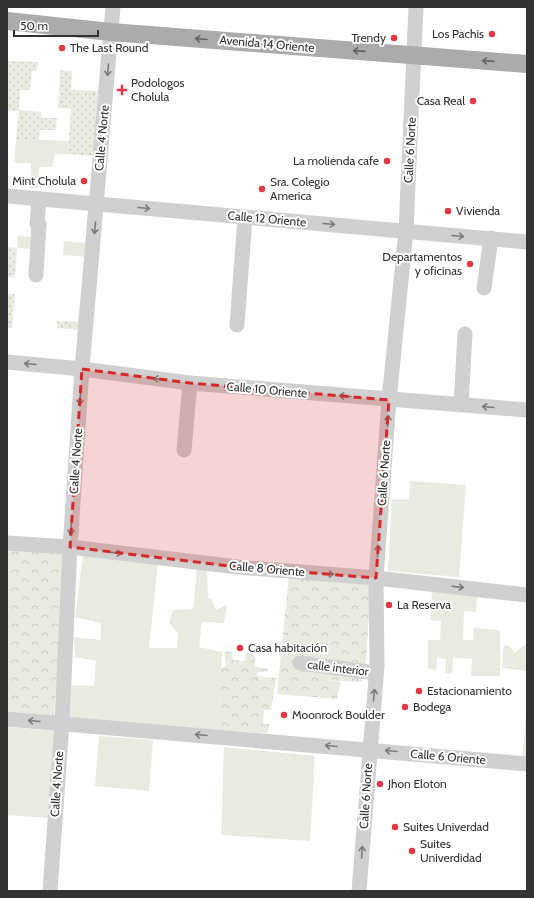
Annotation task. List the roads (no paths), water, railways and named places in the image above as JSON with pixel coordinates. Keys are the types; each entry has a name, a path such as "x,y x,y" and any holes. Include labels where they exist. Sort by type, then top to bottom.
{"main road":[{"name":"Avenida 14 Oriente","path":"7,21 111,32 527,64"}],"street":[{"name":"Calle 4 Norte","path":"50,891 62,723 70,548 82,369 113,7"},
{"name":"Calle 6 Norte","path":"359,891 376,673 376,578 390,400 406,231 416,7"},
{"name":"Calle 12 Oriente","path":"7,196 527,242"},
{"path":"36,275 39,199"},
{"path":"237,325 245,217"},
{"path":"484,288 491,238"},
{"path":"461,404 465,334"},
{"name":"Calle 10 Oriente","path":"7,362 82,369 190,383 527,410"},
{"path":"184,450 190,383"},
{"name":"Calle 8 Oriente","path":"7,543 70,548 238,567 376,578 527,595"},
{"name":"calle interior","path":"300,663 376,673"},
{"name":"Calle 6 Oriente","path":"7,719 527,764"}],"place":[{"name":"Los Pachis","path":"492,34"},
{"name":"Trendy","path":"394,38"},
{"name":"The Last Round","path":"62,48"},
{"name":"Podologos Cholula","path":"122,90"},
{"name":"Casa Real","path":"473,101"},
{"name":"La molienda cafe","path":"387,161"},
{"name":"Mint Cholula","path":"84,181"},
{"name":"Sra. Colegio America","path":"262,189"},
{"name":"Vivienda","path":"448,211"},
{"name":"Departamentos y oficinas","path":"470,264"},
{"name":"La Reserva","path":"389,605"},
{"name":"Casa habitación","path":"240,648"},
{"name":"Estacionamiento","path":"419,691"},
{"name":"Bodega","path":"405,707"},
{"name":"Moonrock Boulder","path":"284,715"},
{"name":"Jhon Eloton","path":"380,784"},
{"name":"Suites Univerdad","path":"395,827"},
{"name":"Suites Univerdidad","path":"412,851"}]}
